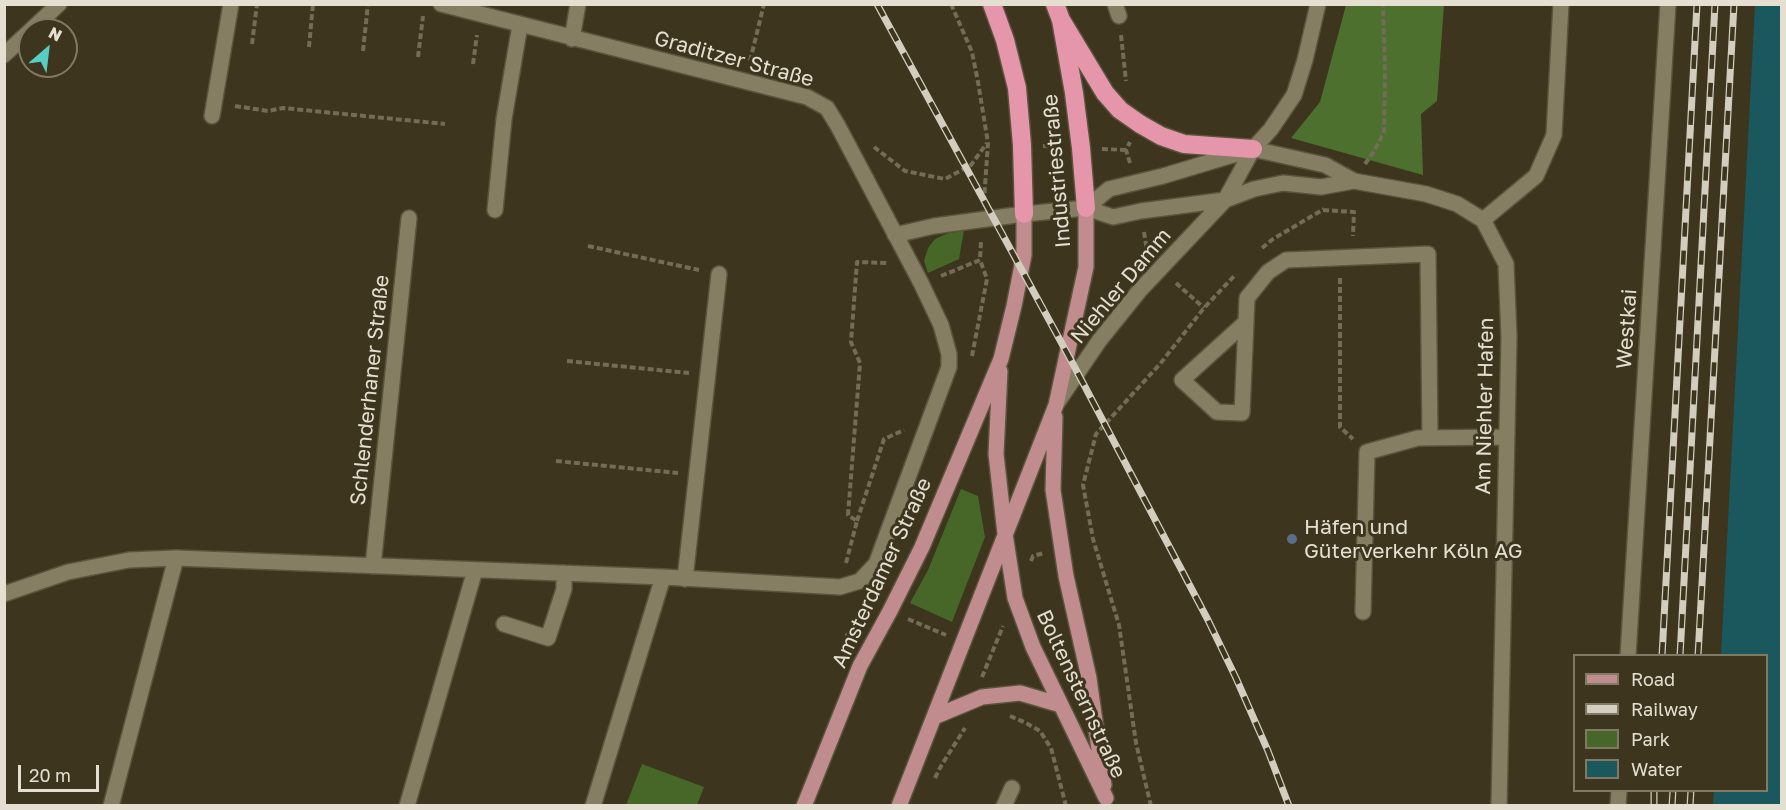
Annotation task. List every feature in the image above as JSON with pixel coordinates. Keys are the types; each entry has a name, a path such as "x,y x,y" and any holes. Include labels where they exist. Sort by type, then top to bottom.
{"highway":[{"name":"Industriestraße","path":"992,4 1005,40 1017,88 1022,145 1023,214"},
{"name":"Industriestraße","path":"1058,12 1074,93 1086,208"},
{"path":"1058,12 1105,93 1120,110 1161,136 1184,144 1253,149"}],"main road":[{"name":"Industriestraße","path":"1056,405 1086,267 1086,208"},
{"name":"Industriestraße","path":"1001,359 1024,255 1023,214"},
{"name":"Boltensternstraße","path":"1001,359 996,454 1015,598 1033,647 1107,802"},
{"name":"Amsterdamer Straße","path":"804,806 860,666 922,547 1001,359"},
{"path":"899,806 1056,405"},
{"name":"Boltensternstraße","path":"1056,405 1053,490 1066,576 1089,678 1107,802"},
{"path":"934,717 982,697 1020,693 1061,705"}],"street":[{"path":"44,18 59,4"},
{"path":"213,110 231,4"},
{"name":"Graditzer Straße","path":"441,4 807,98 827,108 895,236"},
{"path":"572,39 578,4"},
{"name":"Niehler Damm","path":"1056,405 1099,340 1140,290 1225,200 1253,149 1271,129 1294,94 1305,60 1317,4"},
{"path":"1086,208 1110,189 1253,149 1325,165 1354,181 1426,194 1457,204 1483,220 1536,176 1554,135 1561,4"},
{"name":"Westkai","path":"1628,654 1668,4"},
{"path":"495,210 504,119 520,25"},
{"path":"4,55 18,43"},
{"path":"1225,200 1254,189 1283,183 1322,187 1354,181"},
{"name":"Niehler Damm","path":"1023,214 1086,208 1113,217 1225,200"},
{"path":"4,594 68,572 129,560 176,558 663,577 840,587 860,581 876,564 949,367 949,354 940,325 895,236 934,226 1023,214"},
{"name":"Schlenderhaner Straße","path":"373,566 409,218"},
{"name":"Am Niehler Hafen","path":"1483,220 1506,264 1509,337 1499,806"},
{"path":"1246,322 1182,380 1217,412 1242,413 1246,322 1247,298 1268,272 1286,261 1428,254 1430,437"},
{"path":"685,579 719,274"},
{"path":"1363,612 1367,452 1418,438 1506,437"},
{"path":"111,806 176,558"},
{"path":"407,806 475,570"},
{"path":"504,624 548,638 564,589 564,573"},
{"path":"593,806 663,577"},
{"path":"1004,806 1012,788"}],"path":[{"path":"252,44 257,4"},
{"path":"309,47 313,4"},
{"path":"363,51 368,4"},
{"path":"745,82 764,4"},
{"path":"873,146 905,171 945,179 971,165 988,143 972,52 951,4"},
{"path":"1117,10 1126,87"},
{"path":"418,57 423,15"},
{"path":"473,64 479,15"},
{"path":"213,110 268,111 283,108 445,124"},
{"path":"1323,210 1354,212 1347,258 1340,427 1367,452"},
{"path":"588,246 719,274"},
{"path":"857,521 848,514 860,363 851,342 857,262 889,263"},
{"path":"567,361 708,375"},
{"path":"840,587 857,521 884,439 911,427"},
{"path":"556,460 697,474"},
{"path":"1093,539 1119,625 1136,743 1151,806"},
{"path":"890,611 962,642"},
{"path":"1004,714 1040,731 1051,748 1065,806"},
{"path":"932,786 957,739 970,725"}],"green space":[{"path":"1346,5 1444,5 1437,101 1421,114 1423,175 1291,138 1320,102"},
{"path":"964,230 959,259 928,273 924,261 928,248 935,239"},
{"path":"961,489 978,496 985,537 952,622 910,603 928,570"},
{"path":"642,764 704,787 697,805 626,805"}],"water":[{"path":"1755,5 1782,5 1781,805 1713,805 1714,792 1768,792 1768,654 1721,654"}],"railway":[{"path":"877,4 1073,364 1208,620 1268,751 1289,806"},
{"path":"1662,654 1697,4"},
{"path":"1680,654 1715,4"},
{"path":"1698,654 1734,4"},
{"path":"1654,792 1654,806"},
{"path":"1672,806 1673,792"},
{"path":"1690,806 1691,792"}],"place":[{"name":"Häfen und Güterverkehr Köln AG","path":"1292,539"}]}
